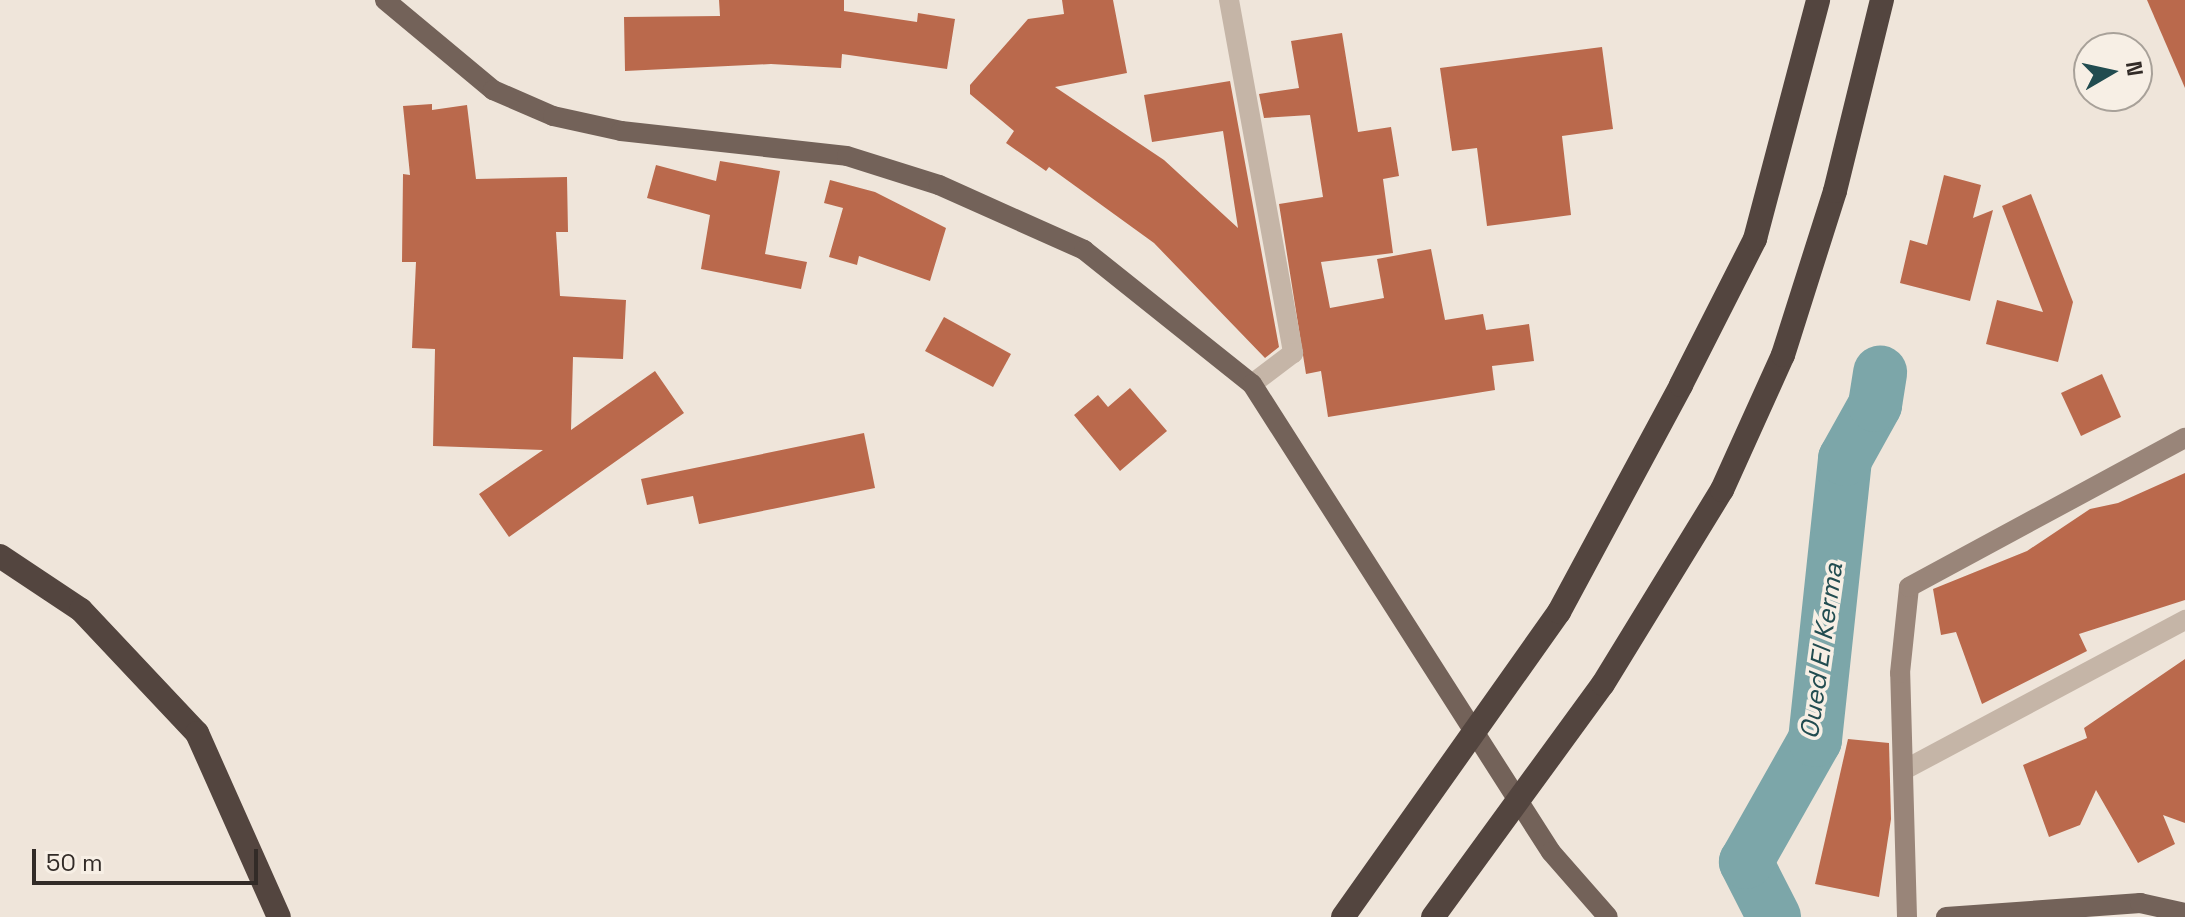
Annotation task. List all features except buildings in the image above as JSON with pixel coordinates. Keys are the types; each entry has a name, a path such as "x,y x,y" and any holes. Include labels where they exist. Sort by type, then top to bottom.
{"highway":[{"path":"1343,917 1383,855 1559,612 1755,239 1818,0"},
{"path":"1435,914 1603,684 1722,490 1783,355 1835,191 1882,0"},
{"path":"0,556 81,610 197,733 279,917"}],"main road":[{"path":"385,0 493,90 553,116 621,131 847,156 939,185 1084,250 1252,384 1551,852 1608,917"},
{"path":"1946,917 2140,903 2185,913"}],"street":[{"path":"1229,0 1293,353 1252,384"},
{"path":"1907,917 1900,673 1909,587 2185,438"},
{"path":"1904,770 2185,620"}],"waterway":[{"name":"Oued El Kerma","path":"1774,917 1746,862 1815,740 1845,459 1875,405 1880,372"}]}
